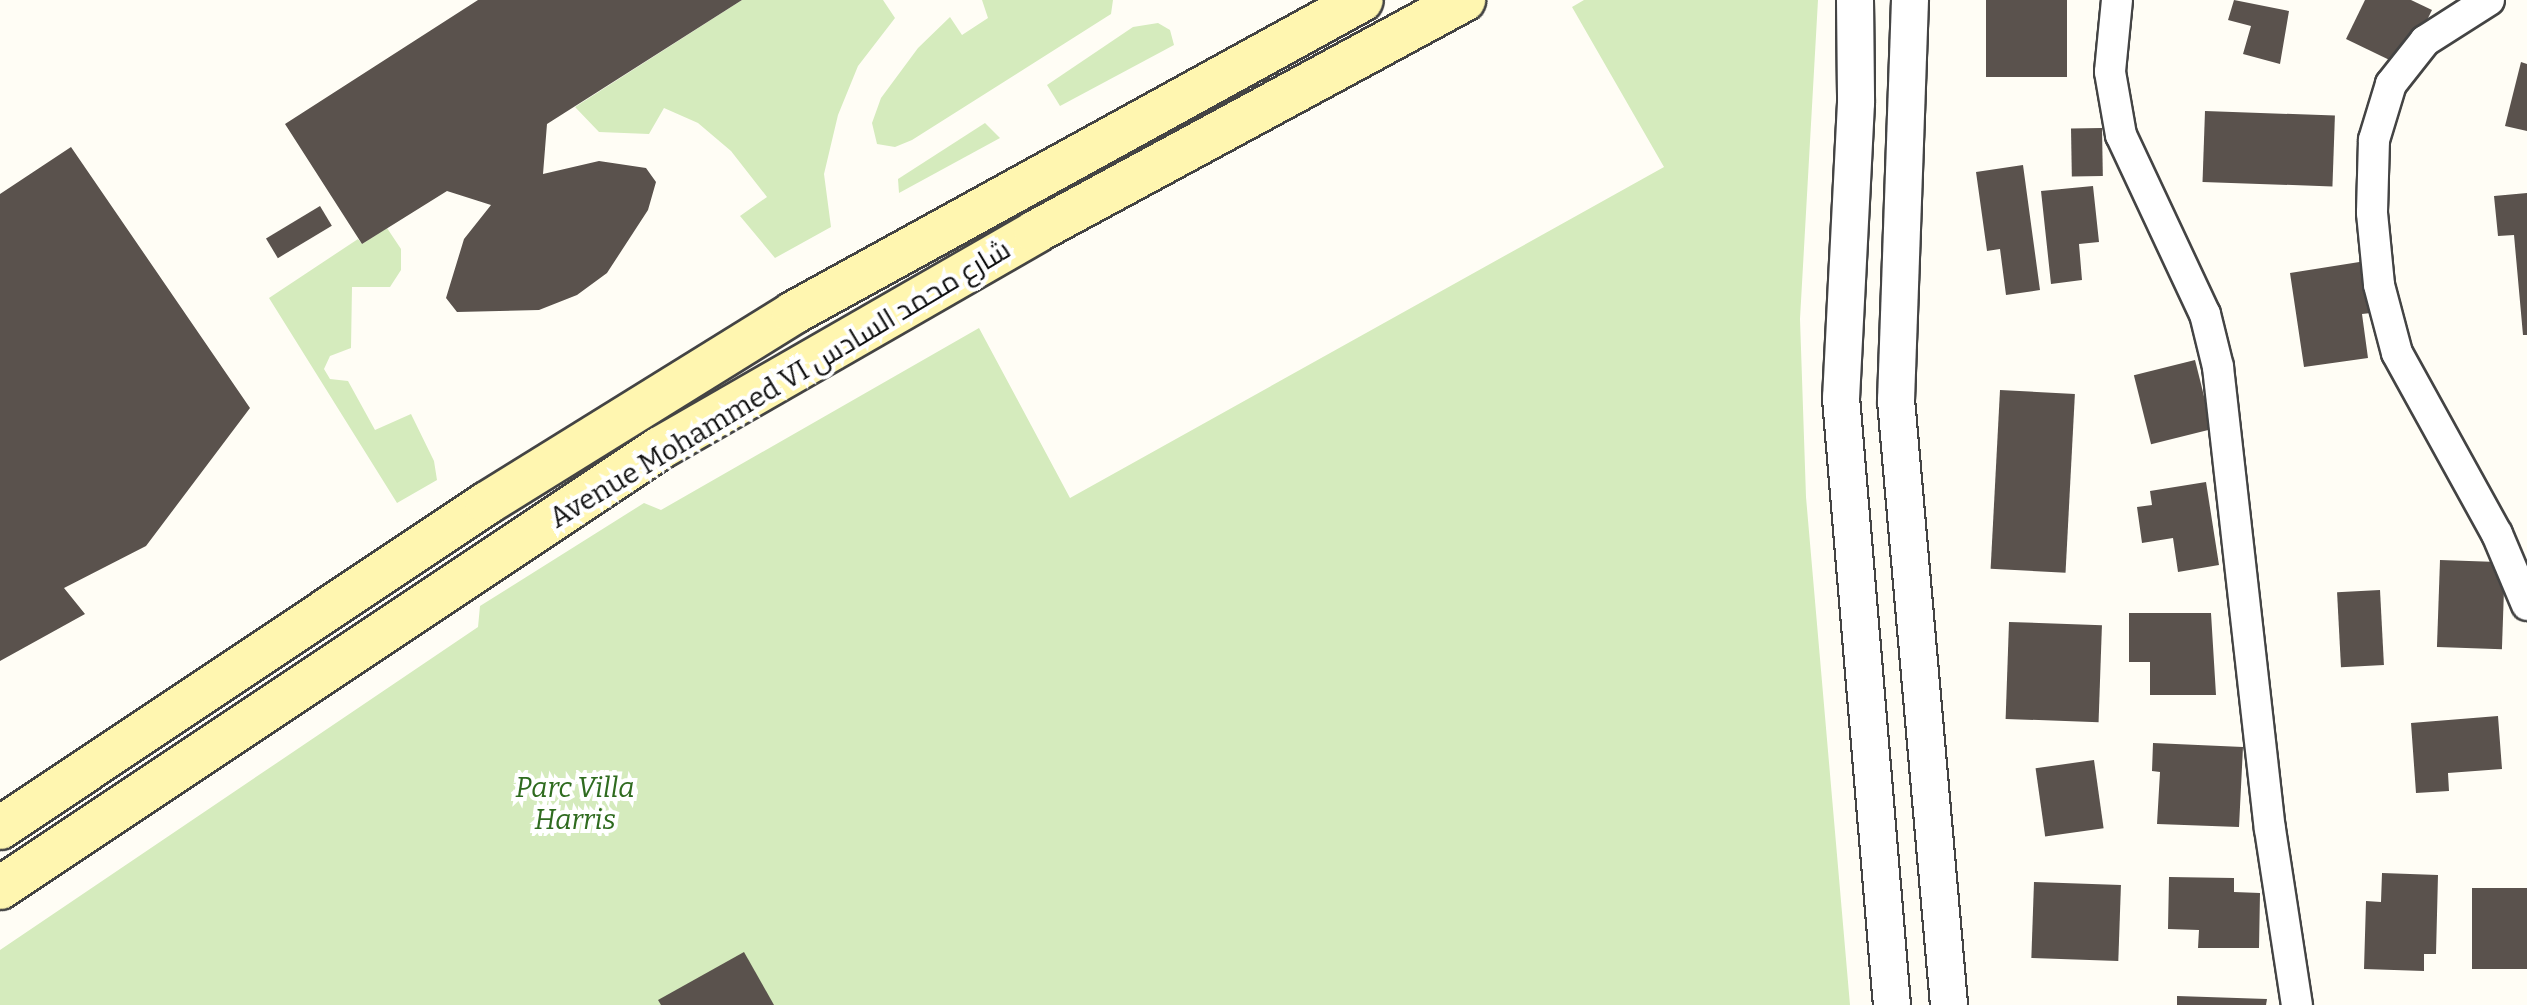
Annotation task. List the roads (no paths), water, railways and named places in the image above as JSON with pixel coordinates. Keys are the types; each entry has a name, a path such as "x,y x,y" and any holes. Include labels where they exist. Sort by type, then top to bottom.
{"main road":[{"name":"Avenue Mohammed VI شارع محمد السادس","path":"0,828 487,503 793,313 1361,0"},
{"name":"Avenue Mohammed VI شارع محمد السادس","path":"0,888 660,448 1035,232 1464,0"}],"street":[{"path":"1855,0 1841,398 1892,1005"},
{"path":"1910,0 1896,400 1949,1005"},
{"path":"2117,0 2110,72 2121,135 2205,314 2218,367 2270,829 2297,1005"},
{"path":"2489,0 2425,41 2391,84 2374,140 2372,213 2379,285 2397,353 2497,534 2527,605"}],"park label":[{"name":"Parc Villa Harris","path":"575,804"}]}
